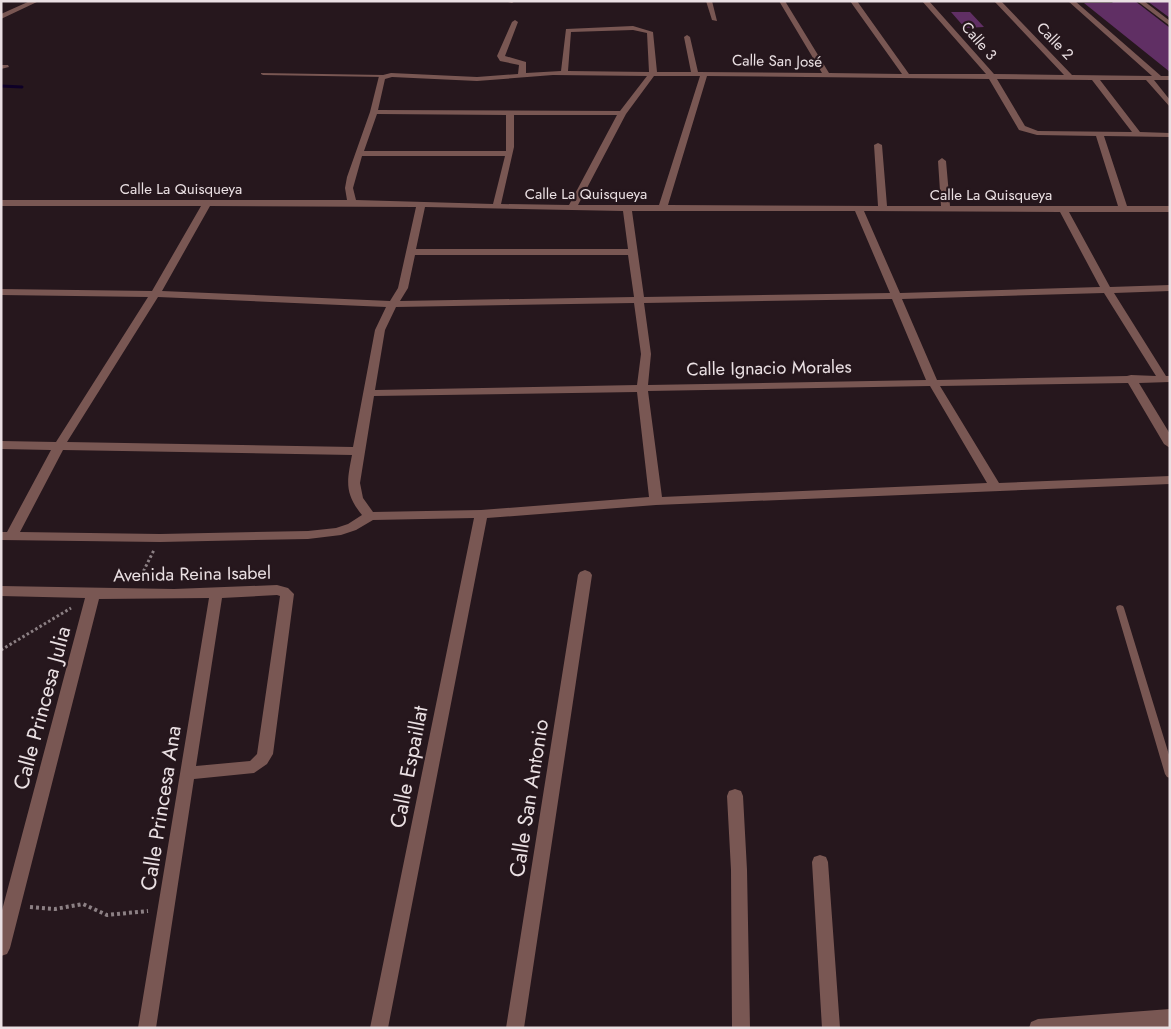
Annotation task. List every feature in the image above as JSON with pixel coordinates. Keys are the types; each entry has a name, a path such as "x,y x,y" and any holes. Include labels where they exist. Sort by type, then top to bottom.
{"street":[{"path":"1,17 36,1"},
{"path":"507,1 512,1"},
{"path":"709,1 715,20"},
{"path":"782,1 827,75"},
{"path":"853,1 908,77"},
{"name":"Calle 3","path":"925,1 992,77 1022,128 1028,132 1100,134"},
{"name":"Calle 2","path":"997,1 1072,78"},
{"path":"1070,1 1159,78"},
{"path":"1140,1 1170,24"},
{"path":"516,22 501,56 503,59 524,64 522,75"},
{"path":"564,73 568,30 633,28 644,29 650,32 653,73 622,113 572,208"},
{"path":"687,38 695,74"},
{"name":"Calle San José","path":"384,76 477,79 564,73 653,73 908,77 1170,78"},
{"path":"663,208 704,74"},
{"path":"352,203 349,188 384,76"},
{"path":"1094,78 1138,135"},
{"path":"1148,78 1170,105"},
{"path":"374,112 622,113"},
{"path":"496,207 508,153 512,124 510,112"},
{"path":"1123,209 1100,134 1170,135"},
{"path":"878,145 883,208"},
{"path":"359,154 508,153"},
{"path":"942,161 946,208"},
{"name":"Calle La Quisqueya","path":"1,203 352,203 572,208 1170,209"},
{"path":"207,203 155,294 59,446 6,536 160,538 308,535 337,532 352,527 370,516 481,514 656,501 1170,480"},
{"path":"370,516 357,502 352,489 358,451 380,330 403,288 421,205"},
{"path":"627,208 646,354 642,388 656,501"},
{"path":"858,208 894,296 934,383 995,486"},
{"path":"1063,209 1107,290 1166,379"},
{"path":"411,252 632,252"},
{"path":"1,292 155,294 393,304 894,296 1170,288"},
{"path":"1132,378 1170,444"},
{"name":"Calle Ignacio Morales","path":"369,393 1132,378 1166,379"},
{"path":"1,445 358,451"},
{"name":"Calle Espaillat","path":"379,1028 481,514"},
{"name":"Calle San Antonio","path":"514,1028 585,575"},
{"name":"Avenida Reina Isabel","path":"1,591 216,595 283,591 286,594 265,754 262,760 254,767 188,773"},
{"name":"Calle Princesa Julia","path":"1,948 93,594"},
{"name":"Calle Princesa Ana","path":"148,1028 216,595"},
{"path":"735,796 739,870 741,1028"},
{"path":"820,862 831,1028"},
{"path":"1038,1028 1170,1018"}],"lane":[{"path":"263,74 384,76"},
{"path":"1120,608 1170,774"}],"path":[{"path":"132,594 160,538"},
{"path":"1,650 93,594"},
{"path":"12,908 55,909 70,904 83,904 107,915 166,909"}],"building":[{"path":"1111,1 1135,1 1170,28 1170,72 1084,3 1113,3"},
{"path":"1147,1 1170,1 1170,18"},
{"path":"951,12 970,12 984,27 965,28"}],"waterway":[{"path":"1,86 22,87"}]}
